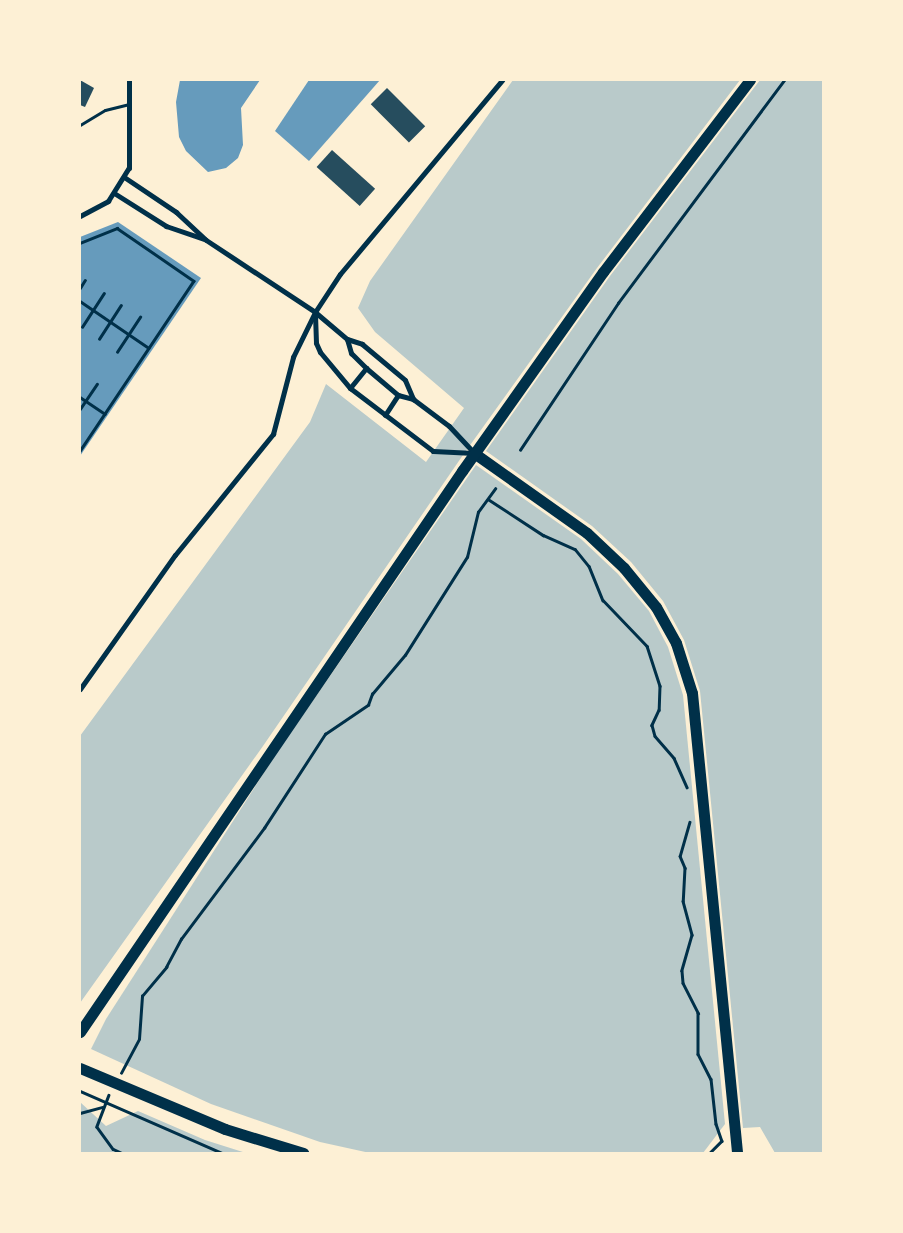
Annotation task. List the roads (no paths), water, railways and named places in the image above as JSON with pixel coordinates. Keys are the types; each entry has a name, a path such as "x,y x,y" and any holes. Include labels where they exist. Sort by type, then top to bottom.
{"main road":[{"path":"80,1032 474,453 603,272 750,80"},
{"path":"474,453 587,533 624,568 656,606 676,643 692,693 737,1153"},
{"path":"80,1068 225,1129 303,1153"}],"street":[{"path":"80,216 104,204 114,193 124,177 131,158 129,80"},
{"path":"80,689 175,555 273,434 289,365 315,312 350,260 502,80"},
{"path":"124,177 176,212 206,240 315,312 347,339 362,344 405,380 413,399"},
{"path":"114,193 166,226 206,240"},
{"path":"315,312 316,343 320,352 350,388 433,451 474,453"},
{"path":"347,339 351,353 366,368 398,395 413,399 449,426 474,453"},
{"path":"350,388 366,368"},
{"path":"384,415 398,395"}],"lane":[{"path":"80,125 104,110 129,104"}],"water":[{"path":"180,80 260,80 241,108 243,145 238,158 226,168 208,172 186,151 179,137 176,102"},
{"path":"309,80 380,80 309,161 275,131"},
{"path":"118,222 201,278 80,456 80,237"}]}
